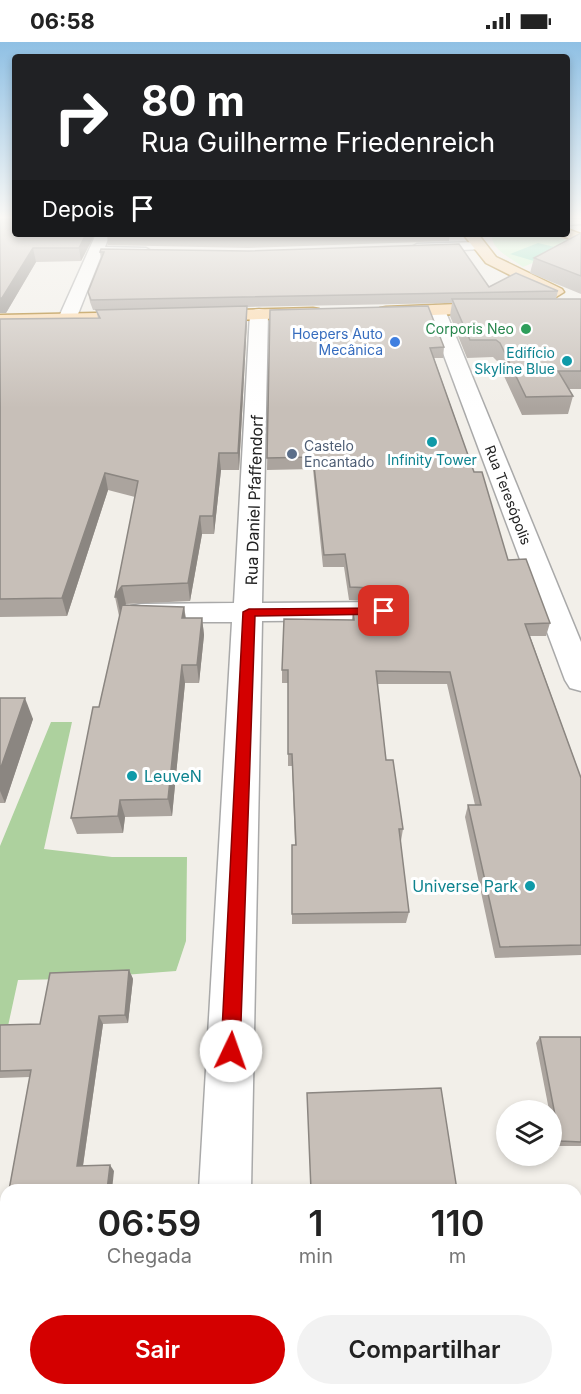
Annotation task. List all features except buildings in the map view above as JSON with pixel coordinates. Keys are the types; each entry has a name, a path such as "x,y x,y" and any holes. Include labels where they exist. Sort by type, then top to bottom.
{"main road":[{"path":"436,310 482,299 497,287 497,282"},
{"path":"534,282 581,302"},
{"path":"373,312 528,306 581,309"},
{"path":"180,316 328,313"},
{"path":"0,320 158,316"}],"street":[{"path":"67,319 83,282"},
{"name":"Rua Teresópolis","path":"436,310 581,680"},
{"name":"Rua Daniel Pfaffendorf","path":"225,1184 259,314"},
{"path":"136,613 384,611"}],"green space":[{"path":"51,722 72,722 44,849 112,857 187,857 186,941 176,971 71,979 18,980 0,1063 0,846"}],"place":[{"name":"Corporis Neo","path":"526,329"},
{"name":"Hoepers Auto Mecânica","path":"395,342"},
{"name":"Edifício Skyline Blue","path":"567,361"},
{"name":"Infinity Tower","path":"432,442"},
{"name":"Castelo Encantado","path":"292,454"},
{"name":"LeuveN","path":"132,776"},
{"name":"Universe Park","path":"530,886"}],"route":[{"path":"231,1051 249,612 384,611"}]}
